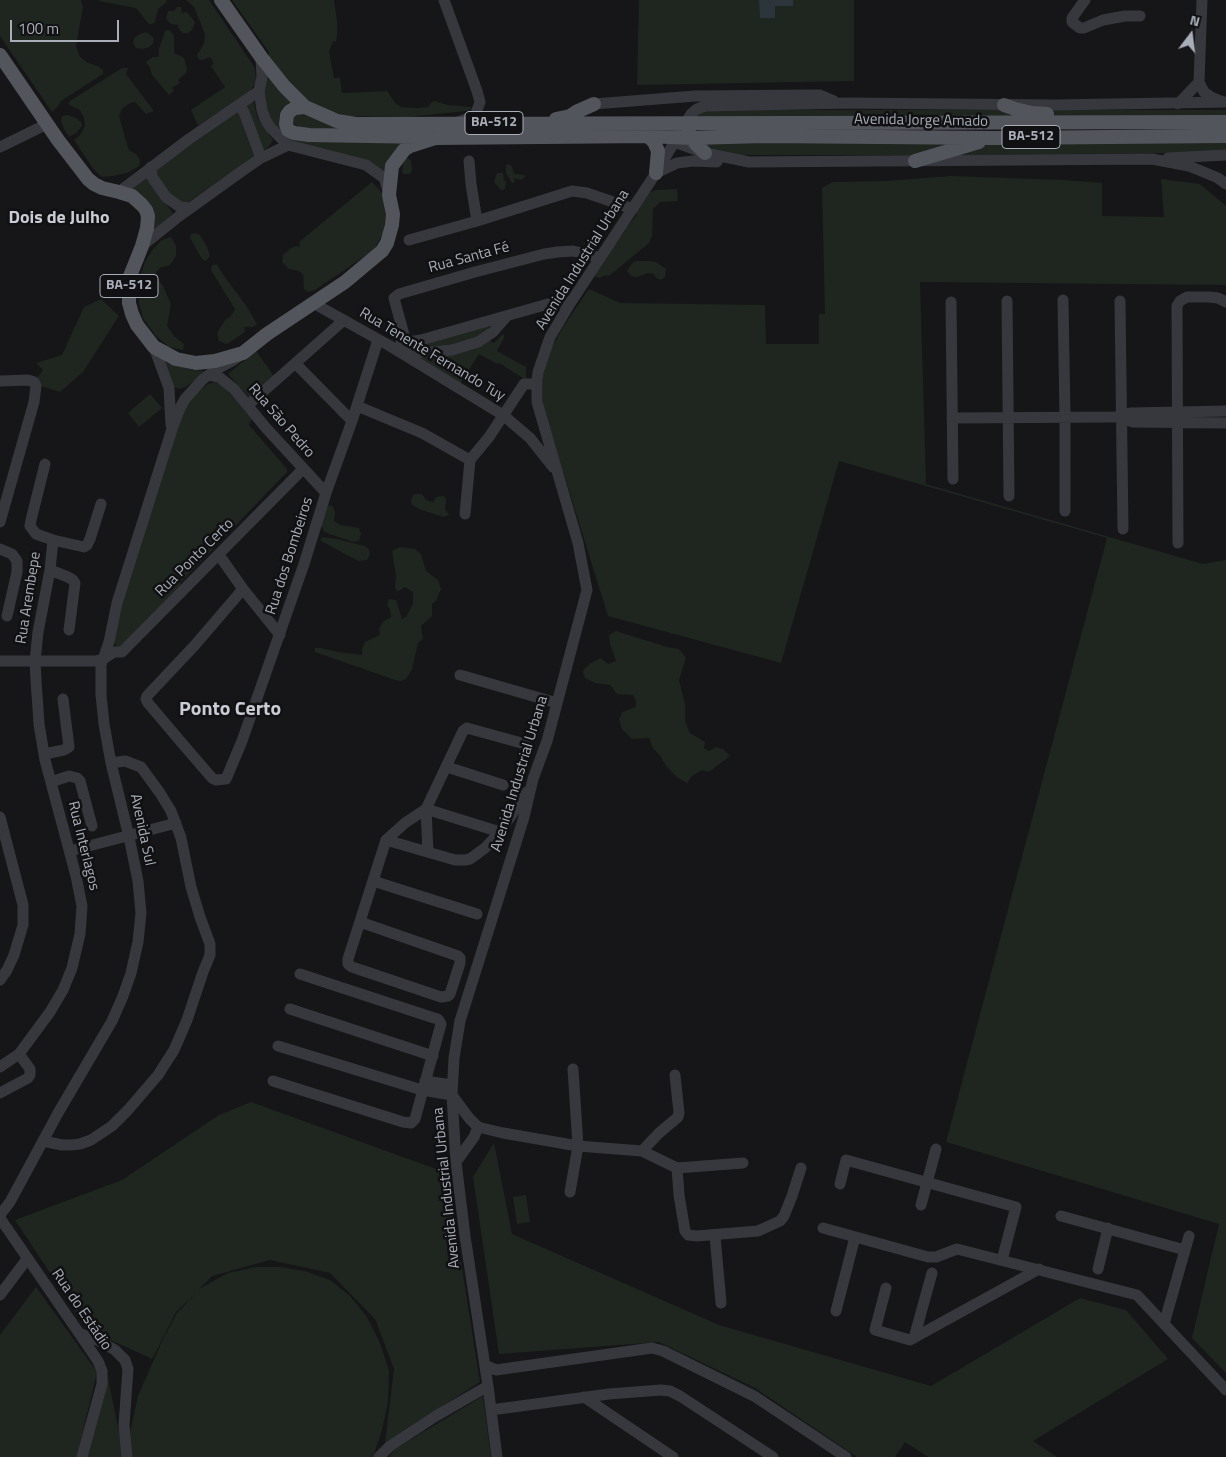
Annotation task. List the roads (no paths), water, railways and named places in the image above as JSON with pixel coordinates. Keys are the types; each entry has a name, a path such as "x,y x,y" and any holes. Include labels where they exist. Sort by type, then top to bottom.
{"main road":[{"name":"BA-512","path":"221,0 261,57 284,86 305,107"},
{"name":"BA-512","path":"0,55 88,179 102,188 132,196 146,210 148,216 147,228 130,276 130,303 137,325 154,347 176,359 196,363 243,353 345,282 382,251 387,243 393,214 389,195"},
{"path":"474,123 492,120 559,118 570,116 594,104"},
{"path":"1004,105 1032,113 1076,115 1104,122"},
{"name":"Avenida Jorge Amado","path":"305,107 337,121 356,124 1226,122"},
{"path":"305,107 295,108 287,115 286,124 288,130 294,134 426,136 435,138"},
{"path":"687,123 688,131 692,138 705,154"},
{"name":"Avenida Jorge Amado","path":"389,195 392,166 400,156 410,146 435,138 648,136 672,139 800,136 995,138 1226,136"},
{"path":"648,136 654,142 658,151 656,173"},
{"path":"915,160 995,138"}],"street":[{"path":"444,0 480,102 475,116 452,124"},
{"path":"1085,0 1072,18 1072,22 1080,28 1103,20 1125,16 1140,16"},
{"path":"1202,0 1198,82 1204,92 1225,102"},
{"path":"261,57 262,78 259,91 265,120 270,127 288,145 366,165 384,178 389,195"},
{"path":"1178,104 1198,82"},
{"path":"119,192 189,139 259,91"},
{"name":"Avenida Jorge Amado","path":"594,104 696,96 810,95 820,95 838,103"},
{"name":"Avenida Jorge Amado","path":"672,139 687,123 691,114 705,106 838,103 1004,105 1225,102"},
{"path":"239,106 244,112 262,158"},
{"path":"0,148 48,124"},
{"path":"672,139 705,154 749,162"},
{"name":"Avenida Industrial Urbana","path":"490,1367 465,1236 456,1162 452,1090 454,1058 460,1021 519,811 531,787 547,741 587,590 578,543 538,402 538,372 550,337 656,173 672,139"},
{"path":"142,246 190,208 262,158 288,145"},
{"path":"656,173 677,164 693,161 1152,159 1226,155"},
{"path":"1152,159 1188,166 1218,178 1226,184"},
{"path":"469,161 477,222"},
{"path":"151,167 152,177 178,217"},
{"path":"409,240 477,222 572,191 587,193 633,209"},
{"path":"166,197 180,207 190,208"},
{"name":"Rua Santa Fé","path":"406,342 394,298 399,294 544,254 573,251 591,254 600,258"},
{"path":"1178,543 1177,306 1180,301 1187,297 1218,298 1226,302"},
{"path":"1063,300 1065,511"},
{"path":"1007,301 1009,496"},
{"path":"1120,301 1119,417 1123,529"},
{"path":"390,346 421,340 548,304 571,302"},
{"path":"951,302 953,480"},
{"name":"Rua Tenente Fernando Tuy","path":"313,303 390,346 503,415 530,438 558,472"},
{"path":"390,346 412,352 452,350 478,342 493,332 507,316"},
{"path":"248,405 344,320"},
{"name":"Rua dos Bombeiros","path":"243,589 147,696 148,703 212,778 216,780 226,779 242,741 280,635 378,340"},
{"name":"Avenida Sul","path":"154,347 169,388 172,429"},
{"name":"Avenida Sul","path":"0,1215 10,1202 112,1021 131,972 138,942 141,913 138,881 111,763 104,724 100,673 117,603 180,408 202,380 243,353"},
{"path":"296,364 352,421"},
{"name":"Rua São Pedro","path":"209,375 226,381 326,493"},
{"path":"0,381 28,380 36,384 36,390 0,522"},
{"path":"465,514 470,460 489,437 524,384 537,384"},
{"path":"169,388 178,393 186,392 195,387"},
{"path":"357,406 422,433 470,460"},
{"path":"1177,417 1226,411"},
{"path":"952,418 1119,417 1130,413 1226,423"},
{"path":"530,438 538,436 544,428"},
{"path":"45,464 30,526 36,534 84,547 87,545 101,504"},
{"name":"Rua Ponto Certo","path":"0,660 96,661 114,652 122,652 303,469"},
{"name":"Rua Arembepe","path":"35,661 53,540"},
{"path":"0,549 12,554 17,562 17,572 7,616"},
{"path":"219,555 243,589 280,635"},
{"path":"50,570 73,580 75,584 69,630"},
{"name":"Rua Interlagos","path":"0,1067 19,1054 50,1012 63,990 72,968 80,934 82,906 70,851 44,754 39,724 35,661"},
{"path":"460,675 557,703"},
{"path":"44,754 64,750 69,747 63,699"},
{"path":"386,840 428,852 426,809 466,728 525,744"},
{"path":"43,1141 62,1145 80,1144 97,1137 112,1126 128,1110 166,1064 187,1020 211,950 200,917 181,838 170,811 141,767 125,761 111,763"},
{"path":"446,767 503,785"},
{"path":"51,782 69,776 80,781 92,826"},
{"path":"426,809 500,832"},
{"path":"360,922 458,956 460,963 450,994 441,997 352,968 348,964 348,959 386,840 405,823 426,809"},
{"name":"Avenida Industrial Urbana","path":"428,852 454,860 465,860 474,856 485,848 519,811"},
{"path":"0,817 23,905 23,925 14,955 0,980"},
{"path":"70,851 176,824"},
{"path":"373,880 477,914"},
{"path":"273,1081 408,1123 414,1122 433,1056 441,1024 438,1019 300,974"},
{"path":"290,1009 433,1056"},
{"path":"278,1046 423,1086 452,1090 469,1118 478,1127 503,1134 578,1146 642,1151 677,1168 743,1163"},
{"path":"0,1093 28,1078 30,1075 30,1069 19,1054"},
{"path":"570,1192 578,1146 573,1070"},
{"path":"642,1151 680,1113 675,1076"},
{"path":"469,1118 461,1118 454,1130 457,1140 472,1140"},
{"path":"456,1162 472,1140 478,1127"},
{"path":"921,1205 936,1149"},
{"path":"840,1184 846,1160 1016,1207 1002,1260"},
{"path":"677,1168 684,1231 692,1236 715,1236 758,1231 780,1221 792,1196 801,1168"},
{"path":"1061,1216 1185,1250"},
{"name":"Rua do Estádio","path":"0,1218 98,1361 102,1371 102,1384 82,1457"},
{"path":"823,1228 928,1256 936,1257 957,1249 1137,1295 1226,1390"},
{"path":"1098,1269 1108,1228"},
{"path":"715,1236 721,1303"},
{"path":"1164,1324 1189,1236"},
{"path":"836,1311 855,1237"},
{"path":"0,1294 27,1259"},
{"path":"886,1288 875,1330 910,1340 1039,1269"},
{"path":"914,1338 932,1273"},
{"path":"79,1333 115,1350 125,1360 128,1369 124,1425 126,1457"},
{"path":"497,1457 488,1383 490,1367 652,1348 663,1351 754,1396 846,1457"},
{"path":"379,1457 390,1446 488,1383"},
{"path":"491,1410 609,1394 661,1390 675,1393 773,1457"},
{"path":"604,1411 609,1394"},
{"path":"584,1398 673,1457"}],"district":[{"name":"Dois de Julho","path":"59,219"},
{"name":"Ponto Certo","path":"230,710"}]}
